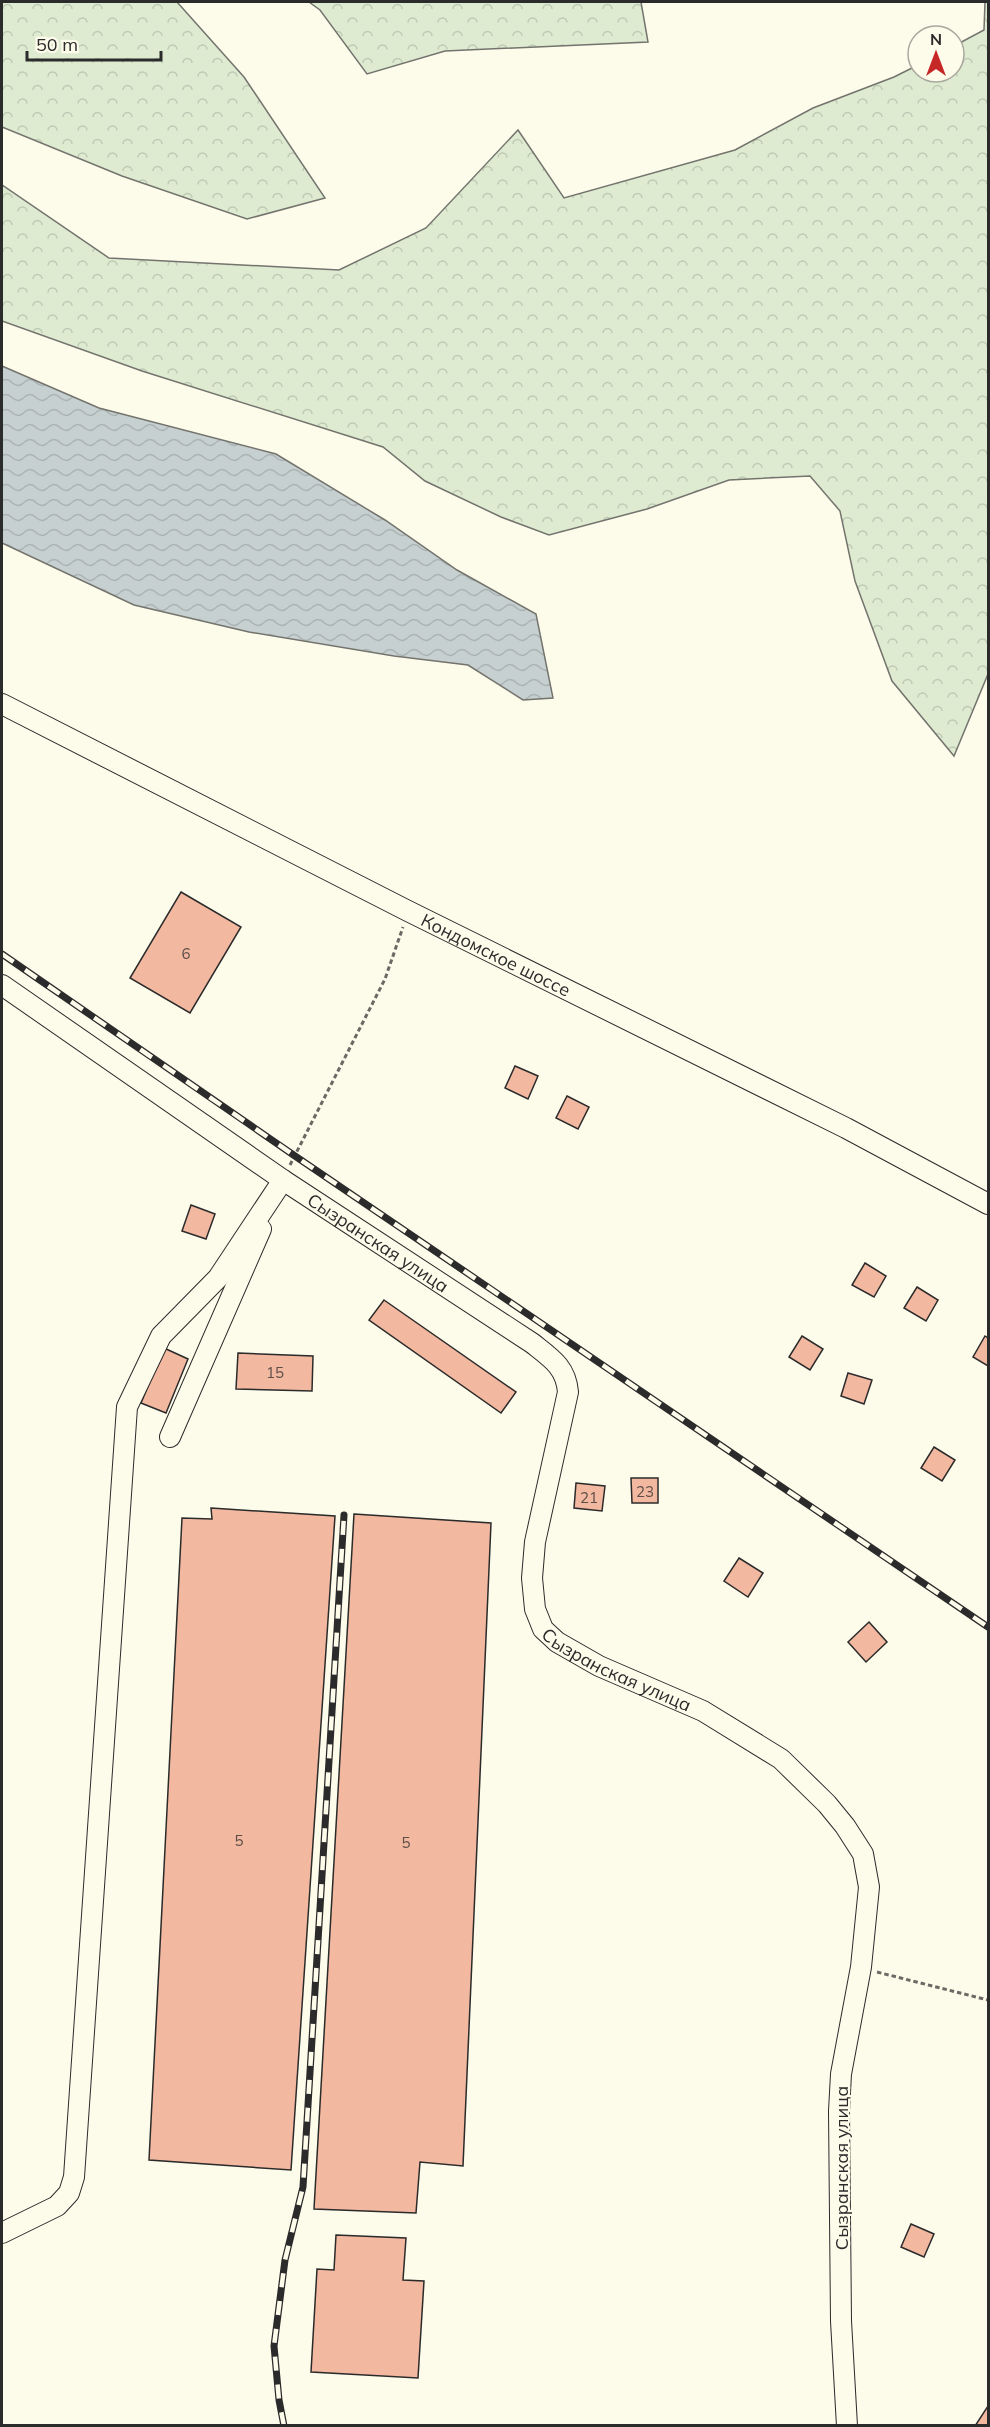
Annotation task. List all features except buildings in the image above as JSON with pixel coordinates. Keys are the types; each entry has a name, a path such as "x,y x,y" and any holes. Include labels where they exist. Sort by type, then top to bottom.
{"street":[{"name":"Кондомское шоссе","path":"2,704 408,911 846,1128 988,1204"},
{"name":"Сызранская улица","path":"2,985 283,1180 532,1343 556,1362 563,1370 568,1392 535,1542 532,1578 535,1609 543,1629 557,1642 599,1666 703,1711 780,1759 827,1804 863,1854 869,1887 861,1967 841,2074 839,2111 841,2321 847,2426"},
{"path":"171,1437 283,1180"},
{"path":"2,2233 57,2206 69,2193 74,2177 127,1407 161,1336 218,1278 283,1180"}],"path":[{"path":"283,1180 385,979 408,911"},
{"path":"861,1967 988,2000"}],"green space":[{"path":"2,2 177,2 244,77 325,198 247,219 122,176 2,127"},
{"path":"309,2 641,2 648,42 445,51 367,74 320,10"},
{"path":"985,2 988,2 988,674 954,756 892,681 855,581 840,511 810,476 729,480 647,509 549,535 501,517 425,481 383,447 142,371 2,321 2,185 109,258 339,270 426,228 518,130 564,198 735,150 813,108 906,71 906,84 966,84 966,40 984,30"}],"water":[{"path":"2,366 99,408 276,454 385,520 457,570 536,614 553,698 523,700 468,665 394,656 249,632 134,605 2,543"}],"railway":[{"path":"2,954 988,1627"},
{"path":"284,2426 274,2346 285,2260 303,2187 344,1515"}]}
